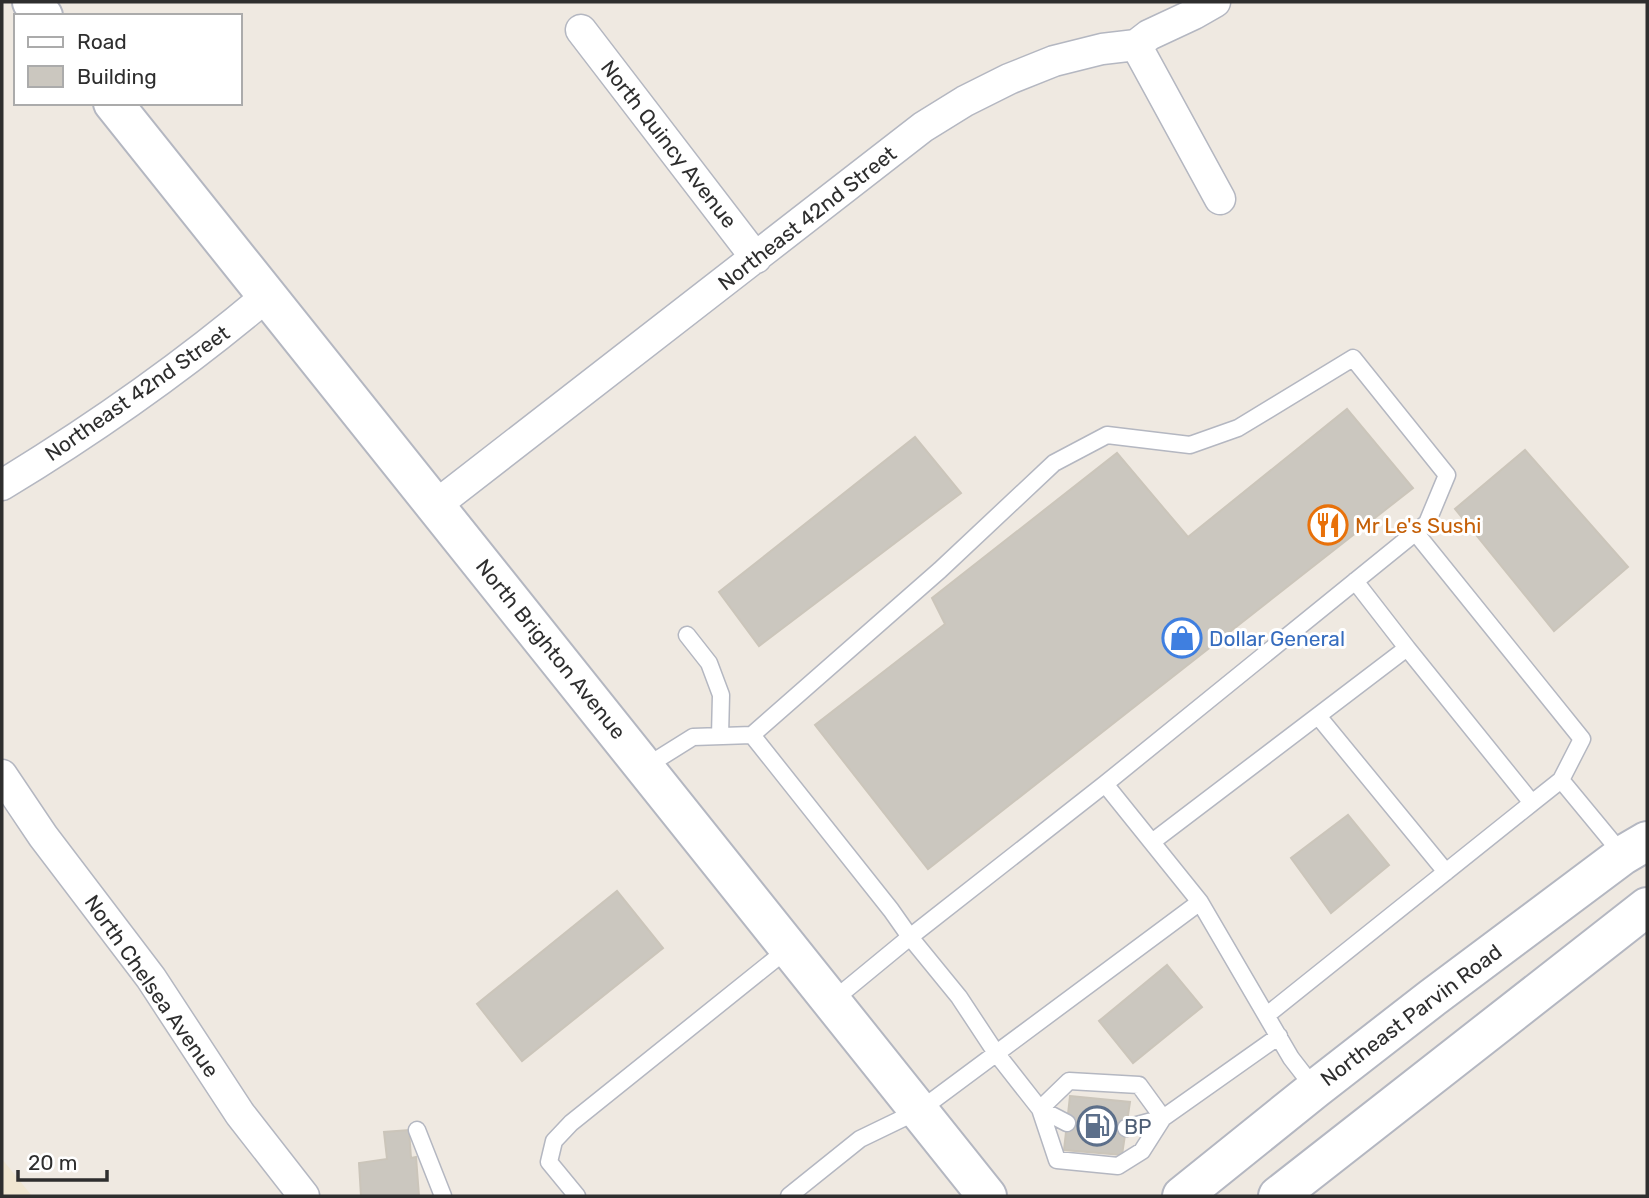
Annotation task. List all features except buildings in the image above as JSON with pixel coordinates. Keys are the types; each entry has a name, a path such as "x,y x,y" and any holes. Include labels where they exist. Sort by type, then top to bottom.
{"main road":[{"name":"North Brighton Avenue","path":"115,105 987,1196"},
{"name":"Northeast Parvin Road","path":"1182,1196 1432,998 1635,848"},
{"path":"1278,1196 1647,907"}],"street":[{"name":"Northeast 42nd Street","path":"436,505 923,128 965,101 1009,79 1055,61 1102,49 1136,46 1149,35 1214,2"},
{"name":"North Quincy Avenue","path":"581,30 756,258"},
{"path":"1136,46 1220,199"},
{"name":"Northeast 42nd Street","path":"2,485 136,399 268,295"},
{"name":"North Chelsea Avenue","path":"2,775 43,836 151,978 240,1114 304,1196"}],"lane":[{"path":"645,767 694,737 752,735 930,579 1054,463 1107,435 1190,445 1238,428 1353,358 1447,475 1427,523 831,1002"},
{"path":"1267,1015 1561,780 1582,738 1415,532"},
{"path":"1355,581 1532,803"},
{"path":"687,635 709,663 721,695 720,736"},
{"path":"1152,842 1407,648"},
{"path":"1318,716 1446,872"},
{"path":"752,735 958,997 996,1053 1040,1109 1057,1160 1118,1166 1142,1151 1163,1118"},
{"path":"1561,780 1635,848"},
{"path":"1105,784 1200,902 1291,1058 1315,1089"},
{"path":"789,1196 860,1139 920,1110 1200,902"},
{"path":"577,1196 549,1162 554,1141 571,1123 789,948"},
{"path":"1126,1128 1163,1118 1279,1036"},
{"path":"1040,1109 1069,1081 1139,1085 1163,1118"},
{"path":"1040,1109 1067,1123"},
{"path":"416,1130 443,1196"}],"shaded area":[{"path":"2,1159 32,1196 2,1196"}],"place":[{"name":"Mr Le's Sushi","path":"1328,525"},
{"name":"Dollar General","path":"1182,638"},
{"name":"BP","path":"1097,1126"}]}
